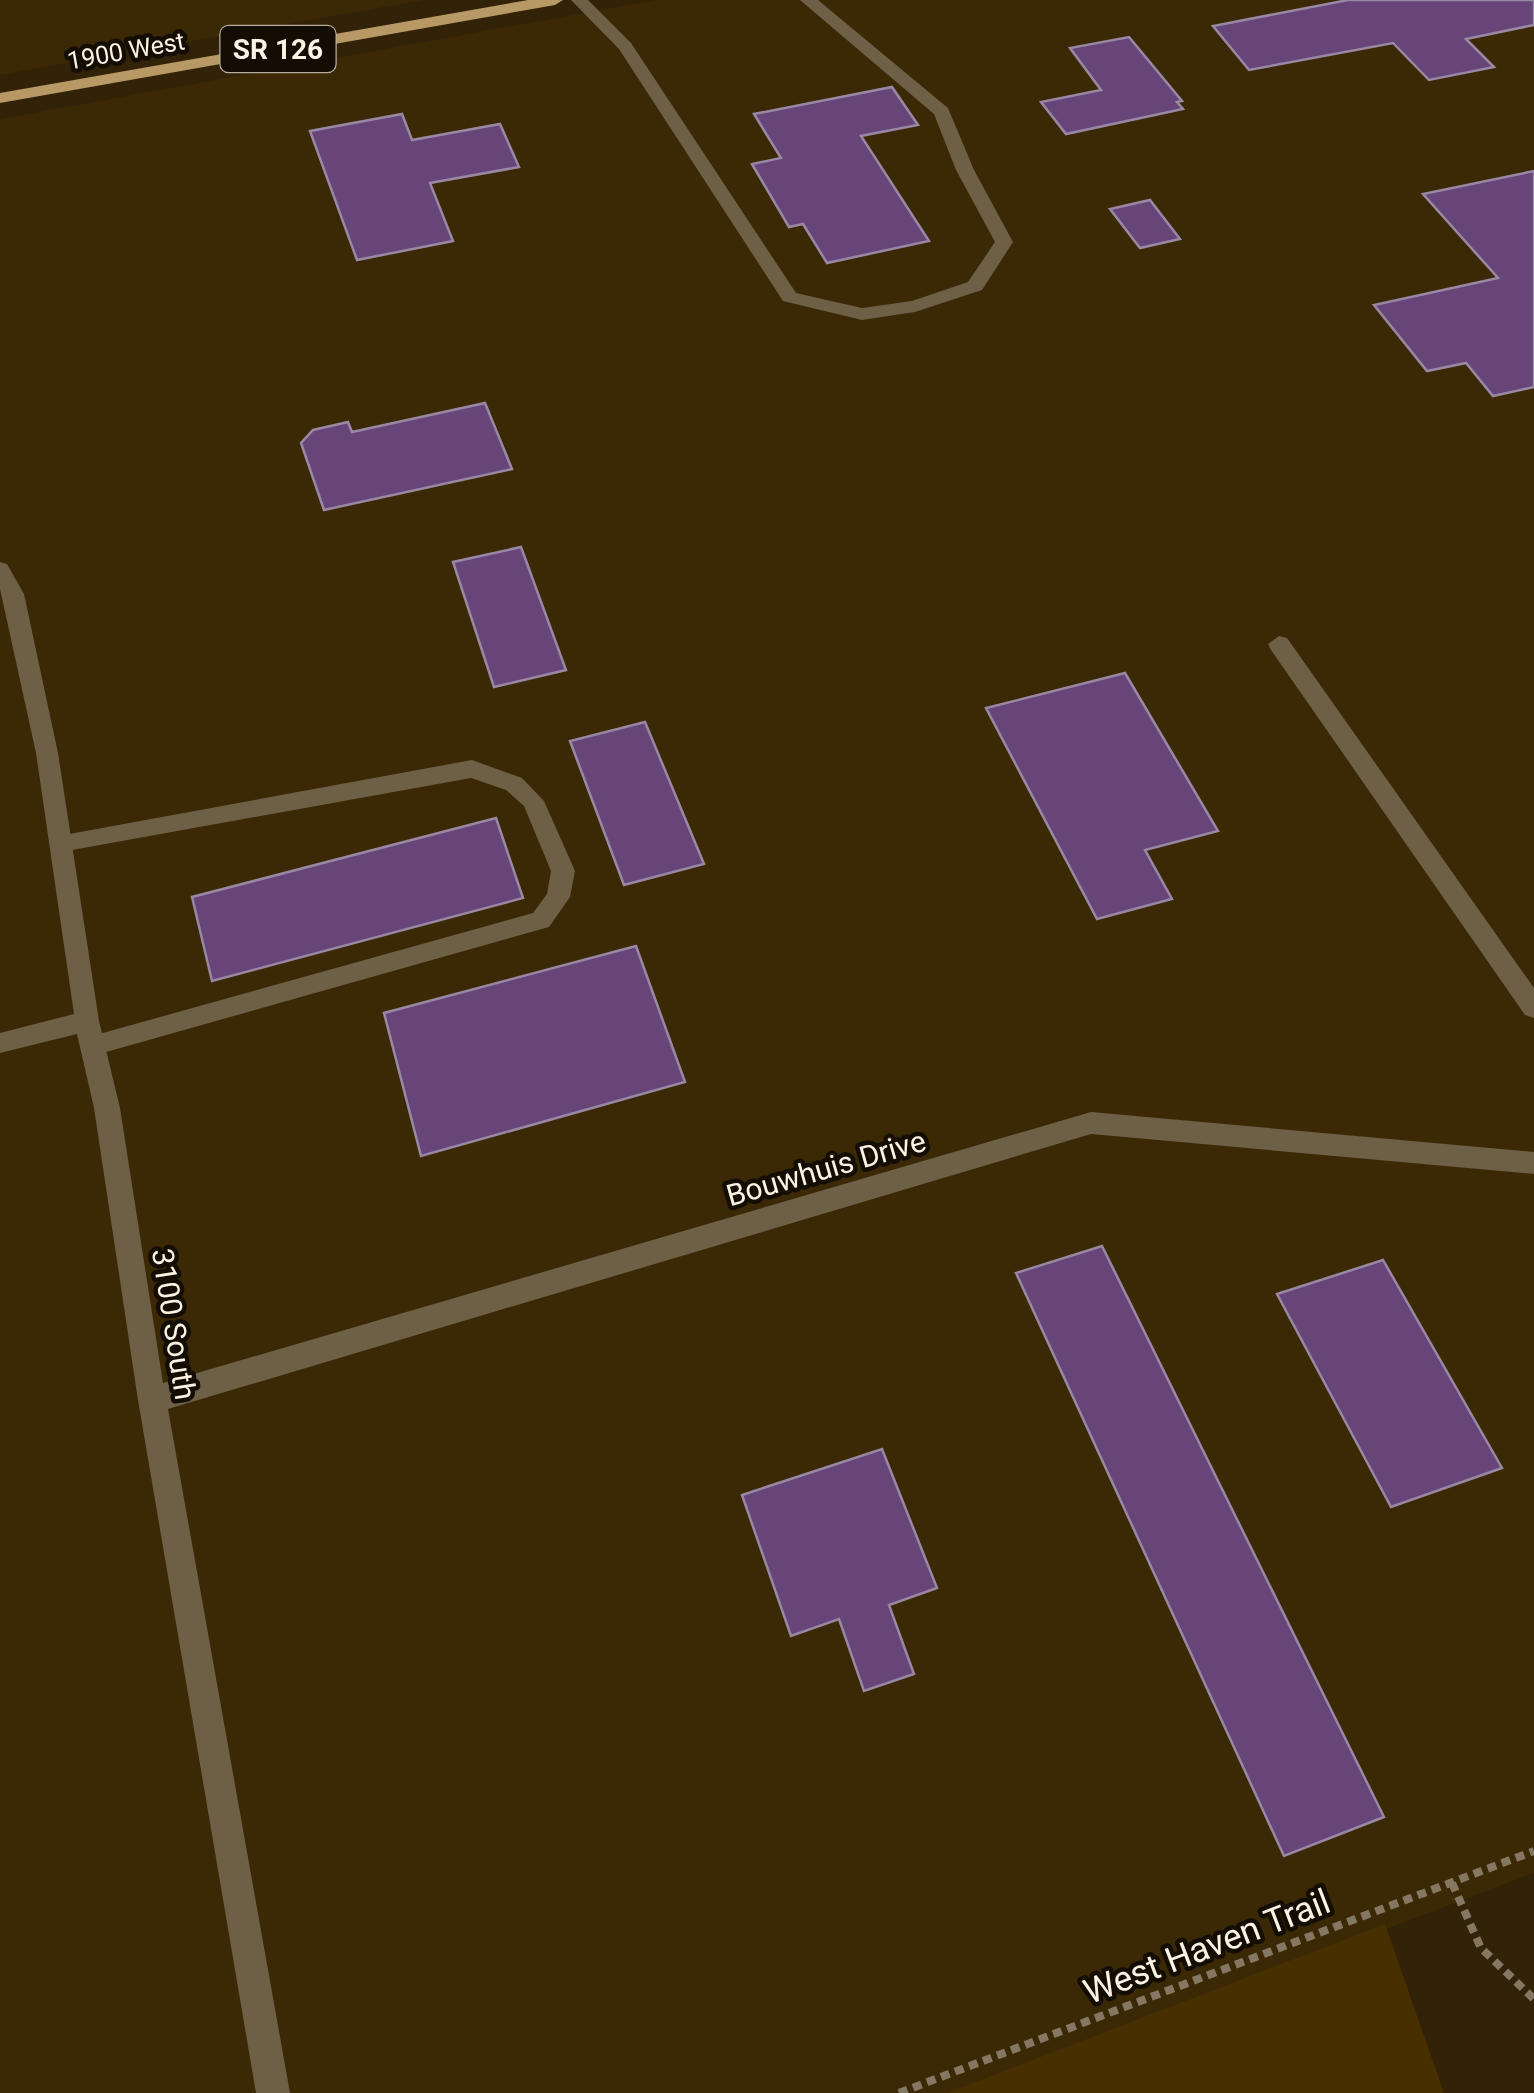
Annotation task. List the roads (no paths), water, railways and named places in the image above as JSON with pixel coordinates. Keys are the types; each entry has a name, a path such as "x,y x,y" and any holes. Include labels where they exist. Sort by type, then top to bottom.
{"main road":[{"name":"1900 West","path":"0,98 555,0"}],"street":[{"path":"579,0 626,46 790,296 862,314 915,306 975,286 1004,242 965,170 942,112 808,0"},
{"name":"3100 South","path":"0,569 17,612 47,753 90,1033 107,1108 152,1400 272,2093"},
{"path":"1279,644 1534,1008"},
{"path":"0,1043 90,1033 541,920 558,896 563,871 533,802 514,784 472,770 61,844"},
{"name":"Bouwhuis Drive","path":"152,1400 1091,1123 1534,1163"}]}
